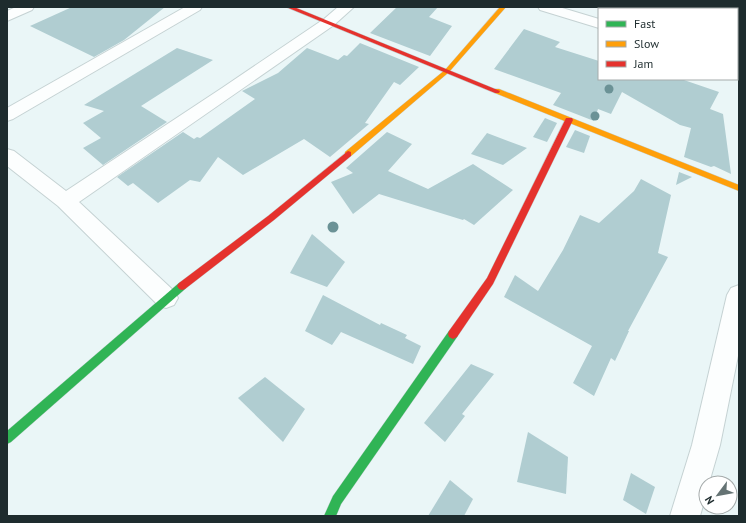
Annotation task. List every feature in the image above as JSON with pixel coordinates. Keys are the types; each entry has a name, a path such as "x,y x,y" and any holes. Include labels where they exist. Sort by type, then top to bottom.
{"street":[{"path":"7,17 28,7"},
{"path":"7,115 195,7"},
{"path":"289,7 739,188"},
{"path":"65,201 222,96 329,22 347,7"},
{"path":"7,438 166,298 271,218 447,71 503,7"},
{"path":"545,7 598,24"},
{"path":"330,516 337,500 490,281 569,120"},
{"path":"7,156 65,201 166,298"},
{"path":"685,516 706,445 739,295"}],"building":[{"path":"72,7 165,7 124,40 94,57 30,26"},
{"path":"397,7 438,7 429,17 452,26 430,56 370,33"},
{"path":"524,29 560,42 555,47 598,61 598,80 684,80 719,92 710,109 723,114 731,174 714,166 711,167 684,157 691,128 680,125 622,92 611,114 598,109 594,121 553,105 561,93 494,69"},
{"path":"360,43 419,67 400,85 394,82 365,123 369,124 330,157 304,139 243,175 218,157 200,182 190,180 158,203 133,183 128,186 117,177 183,132 194,139 197,137 200,138 255,99 242,91 278,73 307,48 338,60 344,55 347,56"},
{"path":"177,48 213,60 141,106 167,122 103,165 83,148 101,138 83,123 104,111 84,105"},
{"path":"545,118 557,123 547,142 533,137"},
{"path":"575,130 590,136 584,153 566,147"},
{"path":"387,132 412,144 388,171 428,189 473,164 513,190 474,225 464,219 463,220 379,194 353,214 331,182 353,173 346,168"},
{"path":"487,133 527,148 503,165 471,154"},
{"path":"679,172 692,177 676,185"},
{"path":"641,179 671,195 658,253 668,257 628,331 615,361 611,358 594,396 573,383 592,346 504,297 515,275 538,291 563,250 580,215 599,223 634,191"},
{"path":"312,234 345,262 327,287 290,273"},
{"path":"323,295 380,325 381,323 407,335 405,338 421,346 413,364 341,332 332,345 305,331"},
{"path":"471,364 494,374 462,414 465,416 445,442 424,423"},
{"path":"265,377 305,409 283,442 238,398"},
{"path":"528,432 568,457 566,494 517,482"},
{"path":"631,473 655,487 646,514 623,500"},
{"path":"450,480 473,499 464,516 428,516"}],"traffic: fast":[{"path":"7,438 182,286"},
{"path":"330,516 337,500 453,334"}],"traffic: slow":[{"path":"348,154 447,71 503,7"},
{"path":"497,91 739,188"}],"traffic: jam":[{"path":"289,7 497,91"},
{"path":"453,334 490,281 569,120"},
{"path":"182,286 271,218 348,154"}]}
